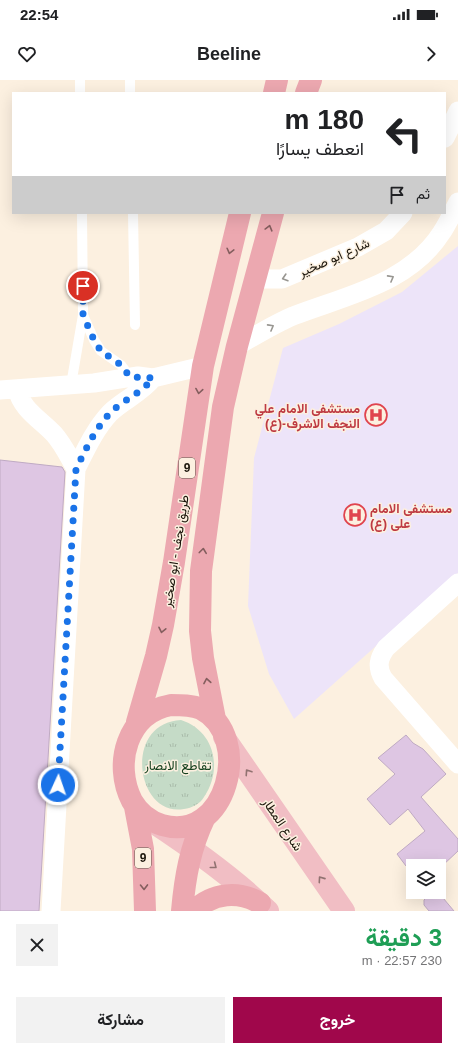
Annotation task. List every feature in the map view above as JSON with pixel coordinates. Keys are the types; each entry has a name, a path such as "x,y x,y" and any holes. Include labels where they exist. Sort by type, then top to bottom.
{"highway":[{"path":"265,80 265,92"},
{"path":"274,92 277,80"},
{"path":"306,92 311,80"},
{"name":"طريق نجف - ابو صخير","path":"137,722 156,656 163,625 174,562 203,366 240,214"},
{"name":"9","path":"237,346 273,214"},
{"name":"طريق نجف - ابو صخير","path":"219,728 203,658 200,631 201,571 223,407 237,346"},
{"name":"9","path":"145,911 142,813 127,785 124,769 128,741 137,722 156,708 171,705 195,707 219,728 229,760 227,783 222,796 205,817 192,848 185,875 182,911"},
{"name":"9","path":"142,813 166,826 181,828 194,824 205,817"},
{"path":"194,911 209,901 230,895 248,896 264,907"}],"main road":[{"name":"شارع المطار","path":"219,728 344,911"},
{"path":"142,813 192,848 264,907"}],"street":[{"path":"446,136 458,111"},
{"path":"237,346 284,320 366,290 401,272 417,261 432,246 443,232 458,202"},
{"name":"شارع ابو صخير","path":"256,276 273,280 282,279 358,247 386,231 402,214"},
{"path":"8,389 130,377 153,378 203,366"},
{"path":"51,911 76,469 90,442 106,418 123,402 143,389 153,378"},
{"path":"8,389 19,398 26,408 54,434 76,469"},
{"path":"456,758 382,678 378,662 386,648 458,583"}],"lane":[{"path":"80,80 80,92"},
{"path":"130,80 130,92"},
{"path":"71,384 83,315 82,214"},
{"path":"133,214 135,325"},
{"path":"83,315 94,340 101,351 121,365 130,377"}],"shaded area":[{"name":"مستشفی الامام علی (ع)","path":"458,246 458,573 294,719 269,674 248,606 254,458 283,348 339,324 402,292"}],"green space":[{"name":"تقاطع الانصار","path":"181,720 193,725 202,733 212,752 214,763 210,786 204,797 196,805 184,809 168,808 155,799 146,786 142,769 143,752 150,736 162,725"}],"building":[{"path":"0,460 62,467 65,472 39,911 0,911"},
{"path":"406,735 413,743 423,749 446,774 421,797 458,839 458,851 446,862 446,859 406,859 406,866 397,854 425,831 408,809 390,825 367,799 395,774 378,758"},
{"path":"444,899 454,911 429,911 424,905 424,900"}],"place":[{"name":"مستشفى الامام علي (ع)-النجف الاشرف","path":"376,415"},
{"name":"مستشفی الامام علی (ع)","path":"355,515"}],"route":[{"path":"58,785 76,469 90,442 104,420 123,402 143,389 153,378 146,376 130,377 121,365 111,360 101,351 94,340 83,315 83,286"}]}
